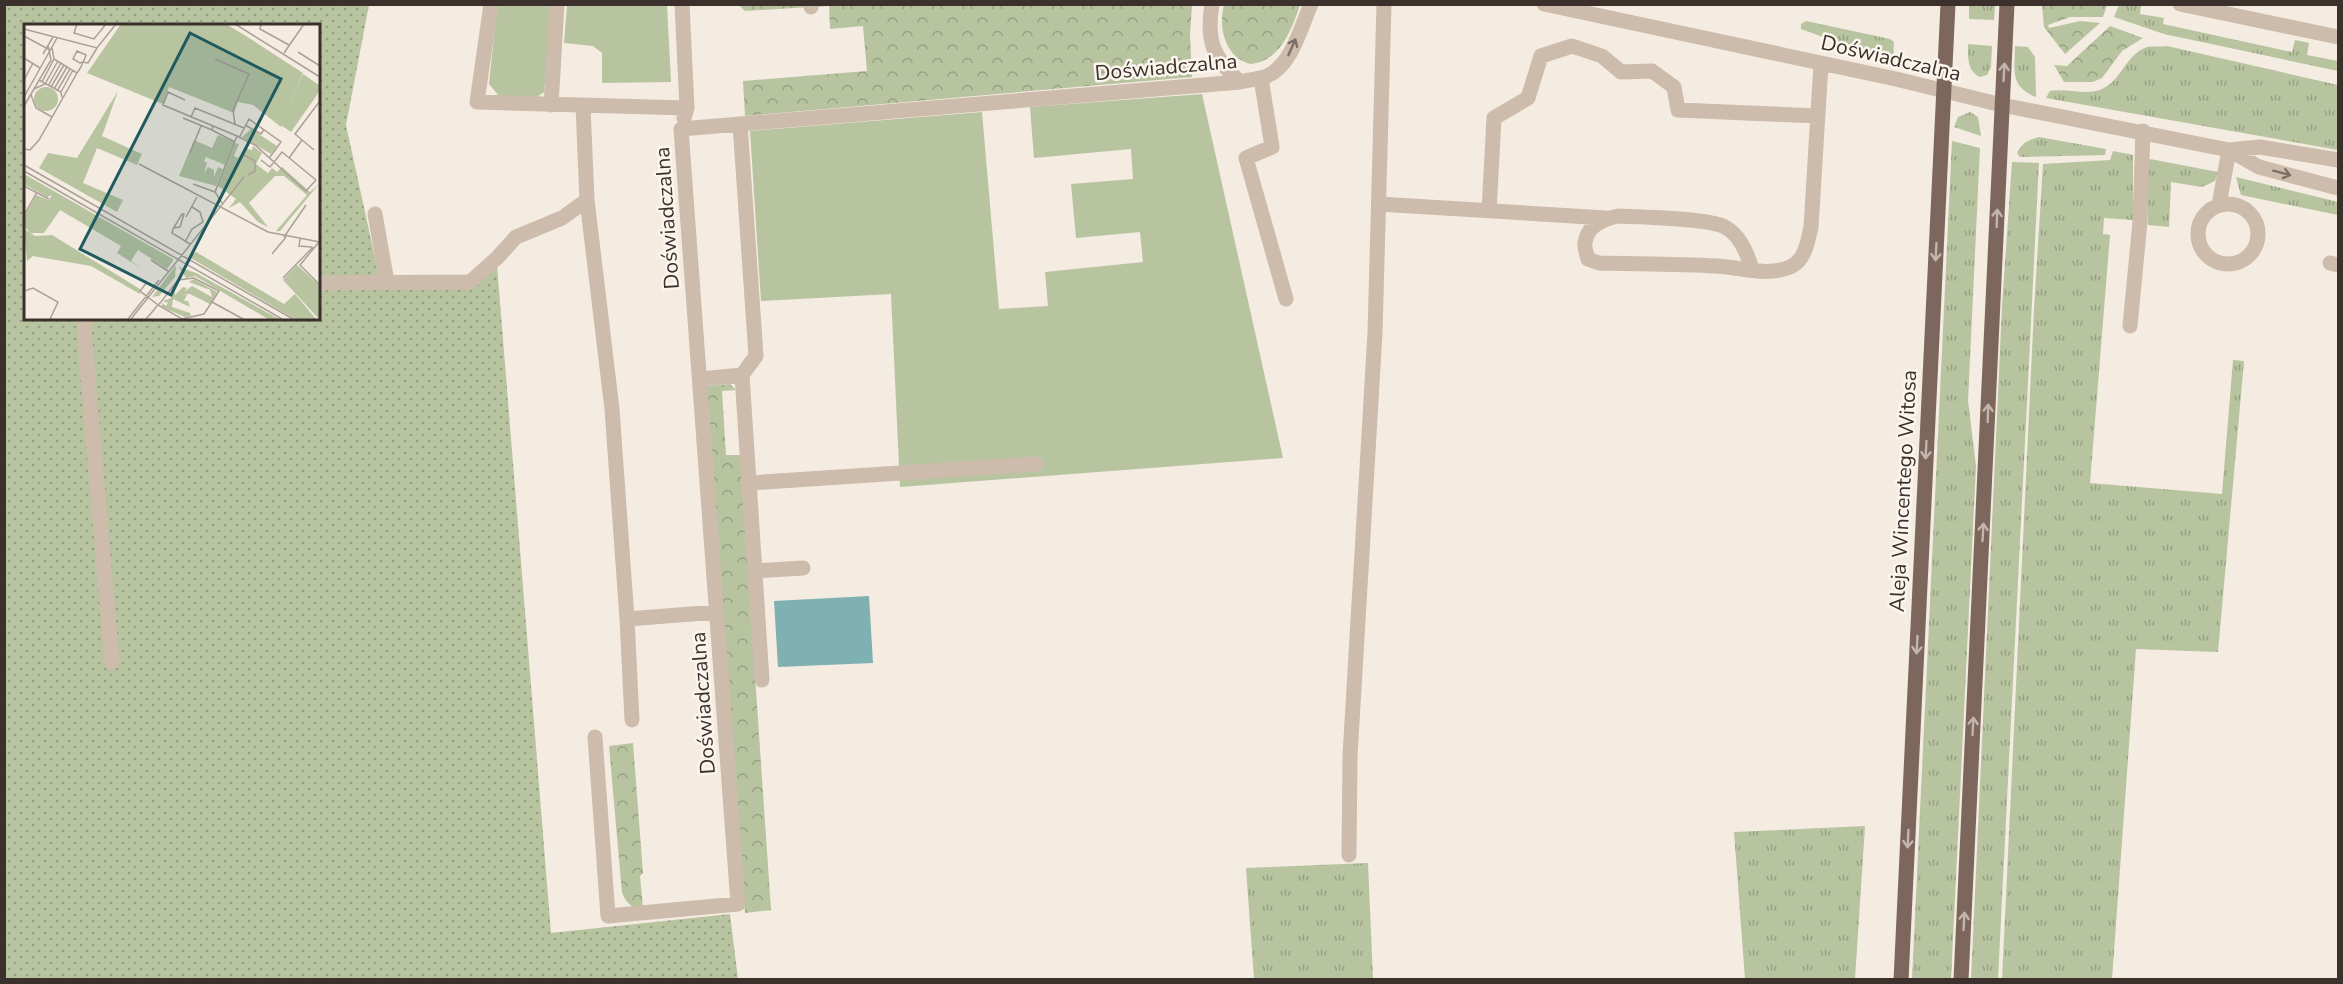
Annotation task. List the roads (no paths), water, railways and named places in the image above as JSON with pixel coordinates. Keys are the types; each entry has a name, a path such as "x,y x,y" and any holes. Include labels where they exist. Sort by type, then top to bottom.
{"main road":[{"name":"Aleja Wincentego Witosa","path":"1901,980 1948,4"},
{"path":"1961,980 2007,4"}],"street":[{"path":"491,4 477,102 687,108"},
{"path":"551,105 557,4"},
{"path":"681,129 687,108 682,4"},
{"path":"1212,4 1210,35 1215,50 1222,66 1240,82"},
{"name":"Doświadczalna","path":"595,737 608,916 738,904 681,129 1240,82 1261,78 1274,72 1287,59 1311,4"},
{"path":"1349,855 1350,756 1374,345 1384,4"},
{"name":"Doświadczalna","path":"1544,4 1896,79 2002,105 2143,131 2229,150 2259,167 2338,188"},
{"path":"2180,4 2338,37"},
{"path":"1489,211 1494,118 1528,98 1541,56 1572,46 1602,56 1621,72 1652,70 1674,87 1678,110 1818,116"},
{"path":"1606,218 1594,225 1585,243 1588,258 1599,263 1719,266 1752,270 1780,270 1791,267 1799,261 1811,227 1821,64"},
{"path":"1261,78 1272,147 1246,158 1286,299"},
{"path":"584,106 587,200 612,409 632,720"},
{"path":"740,124 756,356 742,375 762,680"},
{"path":"2130,326 2140,222 2143,131"},
{"name":"Doświadczalna","path":"2229,150 2259,147 2338,160"},
{"path":"2219,205 2233,204 2242,207 2257,222 2258,242 2252,254 2245,260 2222,264 2210,258 2199,241 2200,223 2206,213 2219,205 2229,150"},
{"path":"320,283 470,282 516,237 562,218 587,200"},
{"path":"1379,204 1710,223 1726,227 1737,238 1748,255 1752,270"},
{"path":"375,214 387,282"},
{"path":"86,320 84,324 85,342 112,662"},
{"path":"700,378 742,375"},
{"path":"749,483 1036,464"},
{"path":"754,571 803,568"},
{"path":"627,619 717,612"}],"water":[{"path":"869,596 873,663 778,667 774,601"}]}
